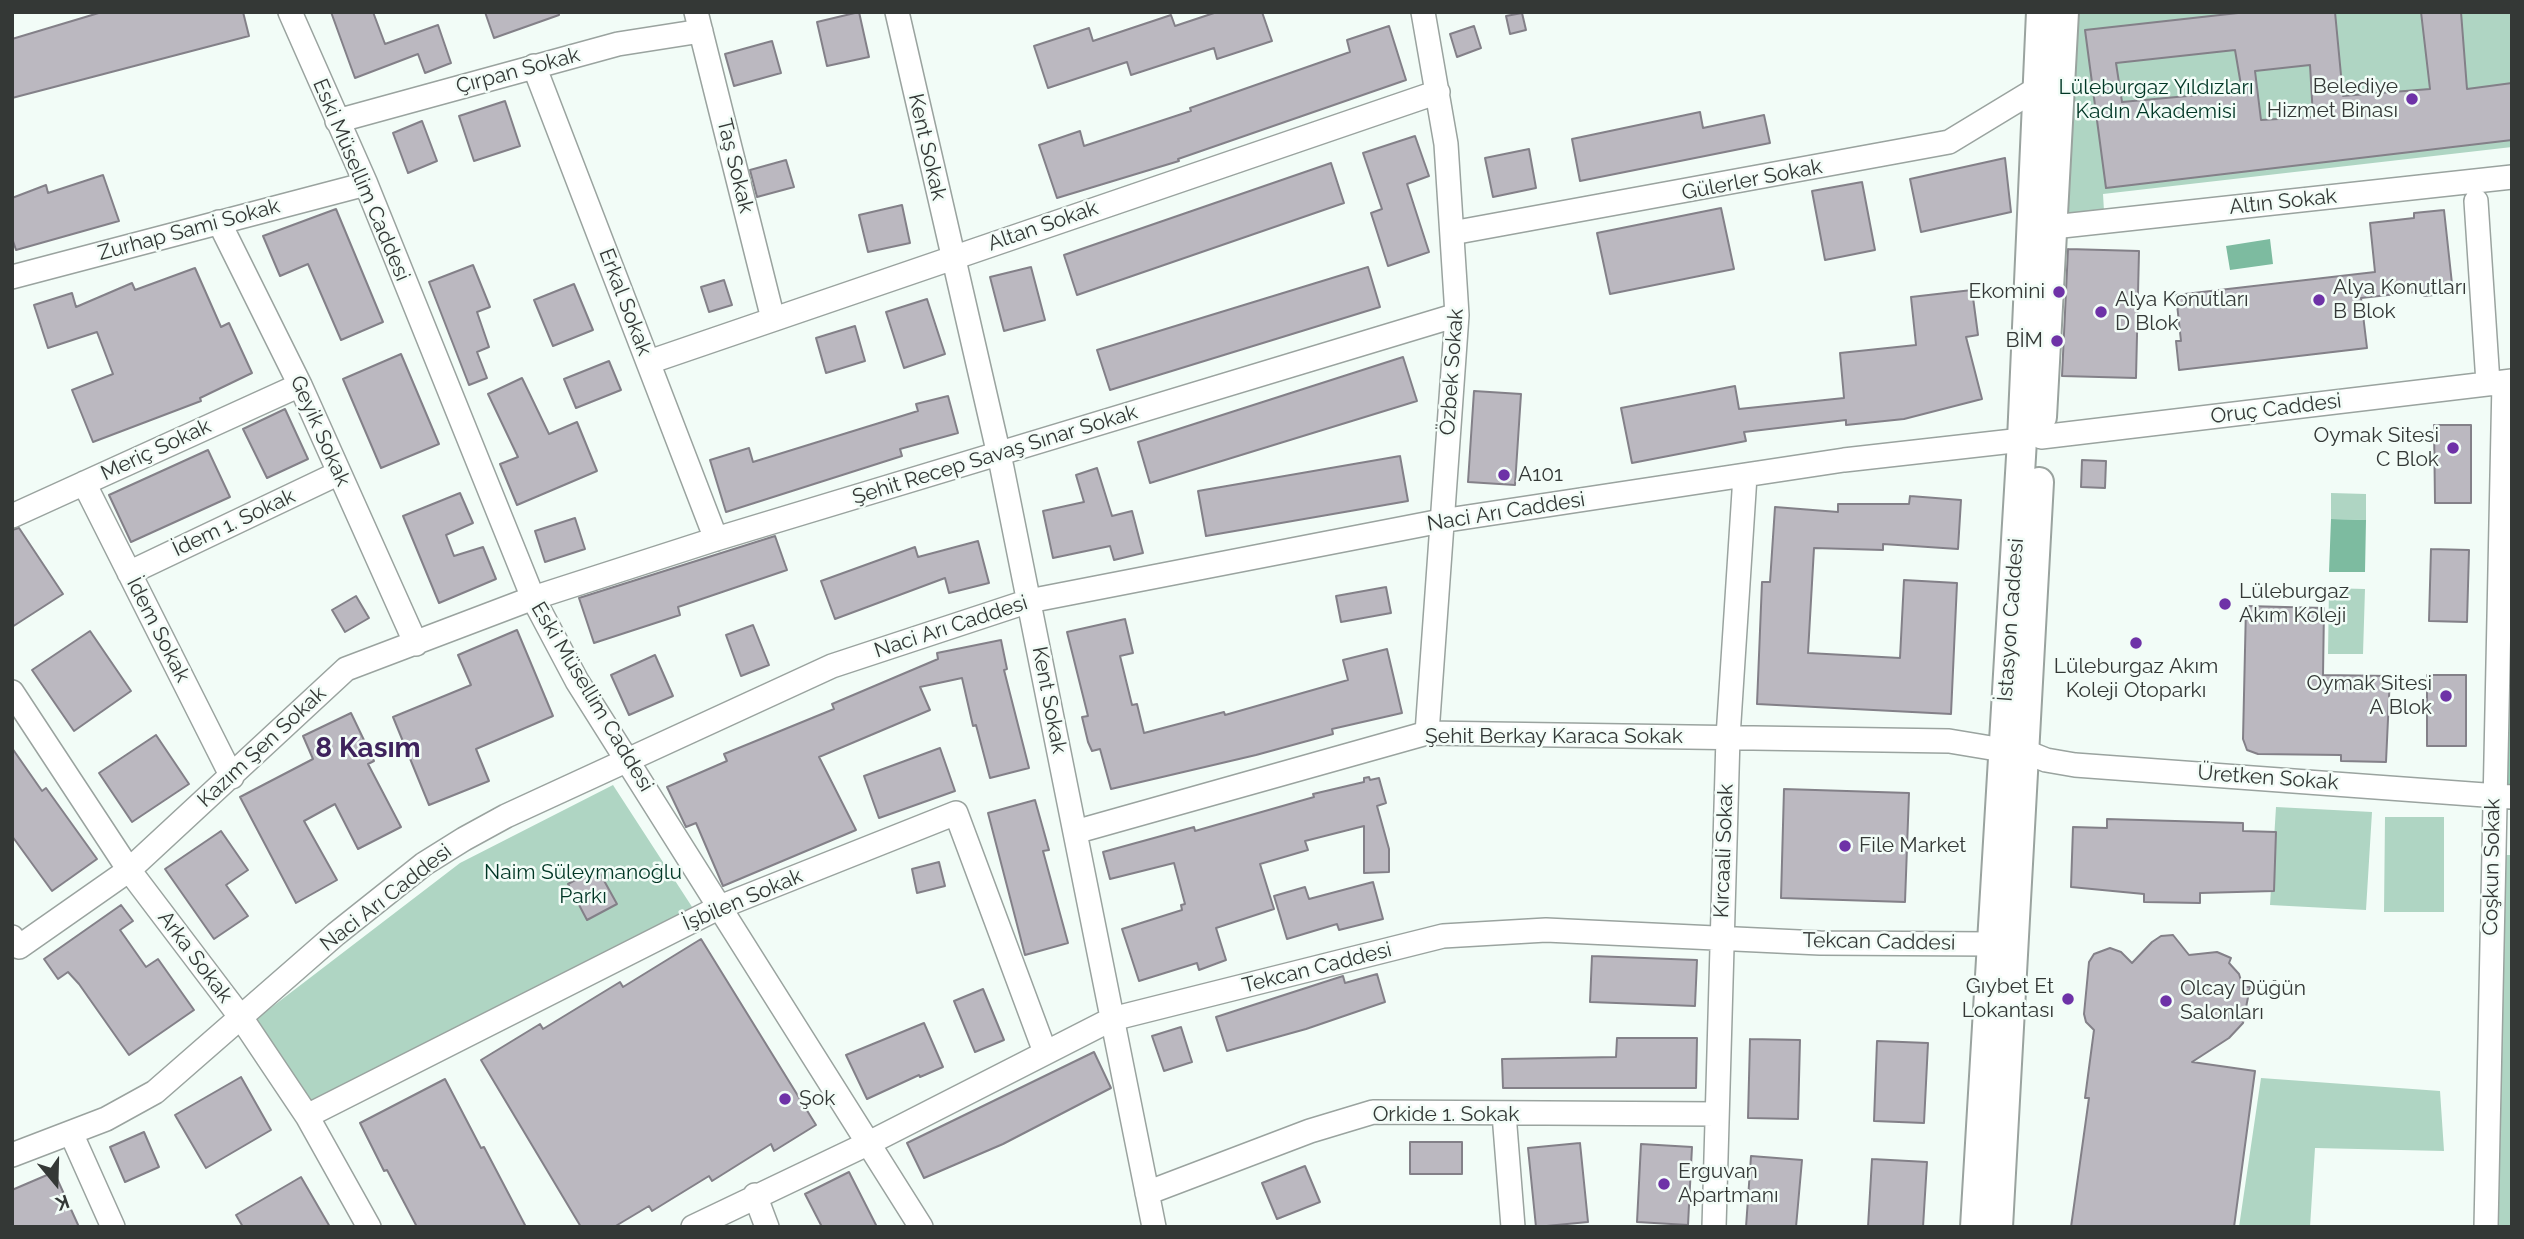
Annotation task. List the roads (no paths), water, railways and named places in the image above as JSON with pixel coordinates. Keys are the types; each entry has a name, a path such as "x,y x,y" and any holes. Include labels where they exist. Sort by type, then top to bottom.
{"main road":[{"name":"İstasyon Caddesi","path":"1998,1227 2015,751 2032,439 2041,12"},
{"name":"İstasyon Caddesi","path":"2032,439 2053,227 2064,12"},
{"name":"İstasyon Caddesi","path":"1975,1227 1991,944 2015,751"}],"street":[{"name":"Eski Müsellim Caddesi","path":"290,12 366,184 533,598 577,681 921,1227"},
{"name":"Kent Sokak","path":"897,12 999,454 1154,1227"},
{"name":"Özbek Sokak","path":"1423,12 1447,144 1458,315 1427,733"},
{"name":"Çırpan Sokak","path":"337,121 698,22"},
{"name":"Taş Sokak","path":"698,22 773,319"},
{"name":"Erkal Sokak","path":"534,66 716,539"},
{"name":"Gülerler Sokak","path":"1452,233 1949,142 2038,88"},
{"name":"Altan Sokak","path":"649,362 1438,92"},
{"name":"Altın Sokak","path":"2053,227 2512,177"},
{"name":"Zurhap Sami Sokak","path":"12,277 366,184"},
{"name":"Coşkun Sokak","path":"2476,201 2501,382 2502,796 2486,1227"},
{"name":"Geyik Sokak","path":"219,222 300,385 416,644"},
{"name":"Şehit Recep Savaş Sınar Sokak","path":"533,598 716,539 1458,315"},
{"name":"Oruç Caddesi","path":"2032,439 2501,382"},
{"name":"Meriç Sokak","path":"12,516 300,385"},
{"name":"Naci Arı Caddesi","path":"12,1155 71,1133 155,1093 337,934 424,864 506,816 832,666 1029,601 1441,521 1844,460 2032,439"},
{"name":"İdem 1. Sokak","path":"130,573 339,473"},
{"name":"Kırcaali Sokak","path":"1714,1227 1728,737 1745,476"},
{"name":"İdem Sokak","path":"84,483 232,777"},
{"name":"Kazım Şen Sokak","path":"16,942 129,870 346,669 533,598"},
{"name":"Arka Sokak","path":"12,692 129,870 242,1019 307,1116 369,1227"},
{"name":"Şehit Berkay Karaca Sokak","path":"1075,832 1427,733 1949,741 2015,751"},
{"name":"Üretken Sokak","path":"2015,751 2075,765 2502,796"},
{"name":"İşbilen Sokak","path":"307,1116 720,907 956,813 1045,1052"},
{"name":"Tekcan Caddesi","path":"693,1227 755,1195 869,1143 1112,1019 1443,936 1546,930 1820,943 1991,944"},
{"name":"Orkide 1. Sokak","path":"1147,1193 1310,1131 1373,1112 1717,1114"},
{"path":"1504,1114 1513,1227"},
{"path":"71,1133 113,1227"},
{"path":"755,1195 767,1227"}],"place":[{"name":"Belediye Hizmet Binası","path":"2412,99"},
{"name":"Ekomini","path":"2059,292"},
{"name":"Alya Konutları B Blok","path":"2319,300"},
{"name":"Alya Konutları D Blok","path":"2101,312"},
{"name":"BİM","path":"2057,341"},
{"name":"Oymak Sitesi C Blok","path":"2453,448"},
{"name":"A101","path":"1504,475"},
{"name":"Lüleburgaz Akım Koleji","path":"2225,604"},
{"name":"Lüleburgaz Akım Koleji Otoparkı","path":"2136,643"},
{"name":"Oymak Sitesi A Blok","path":"2446,696"},
{"name":"File Market","path":"1845,846"},
{"name":"Gıybet Et Lokantası","path":"2068,999"},
{"name":"Olcay Düğün Salonları","path":"2166,1001"},
{"name":"Şok","path":"785,1099"},
{"name":"Erguvan Apartmanı","path":"1664,1184"}],"district":[{"name":"8 Kasım","path":"368,749"}],"park label":[{"name":"Lüleburgaz Yıldızları Kadın Akademisi","path":"2156,100"},
{"name":"Naim Süleymanoğlu Parkı","path":"583,885"}]}
